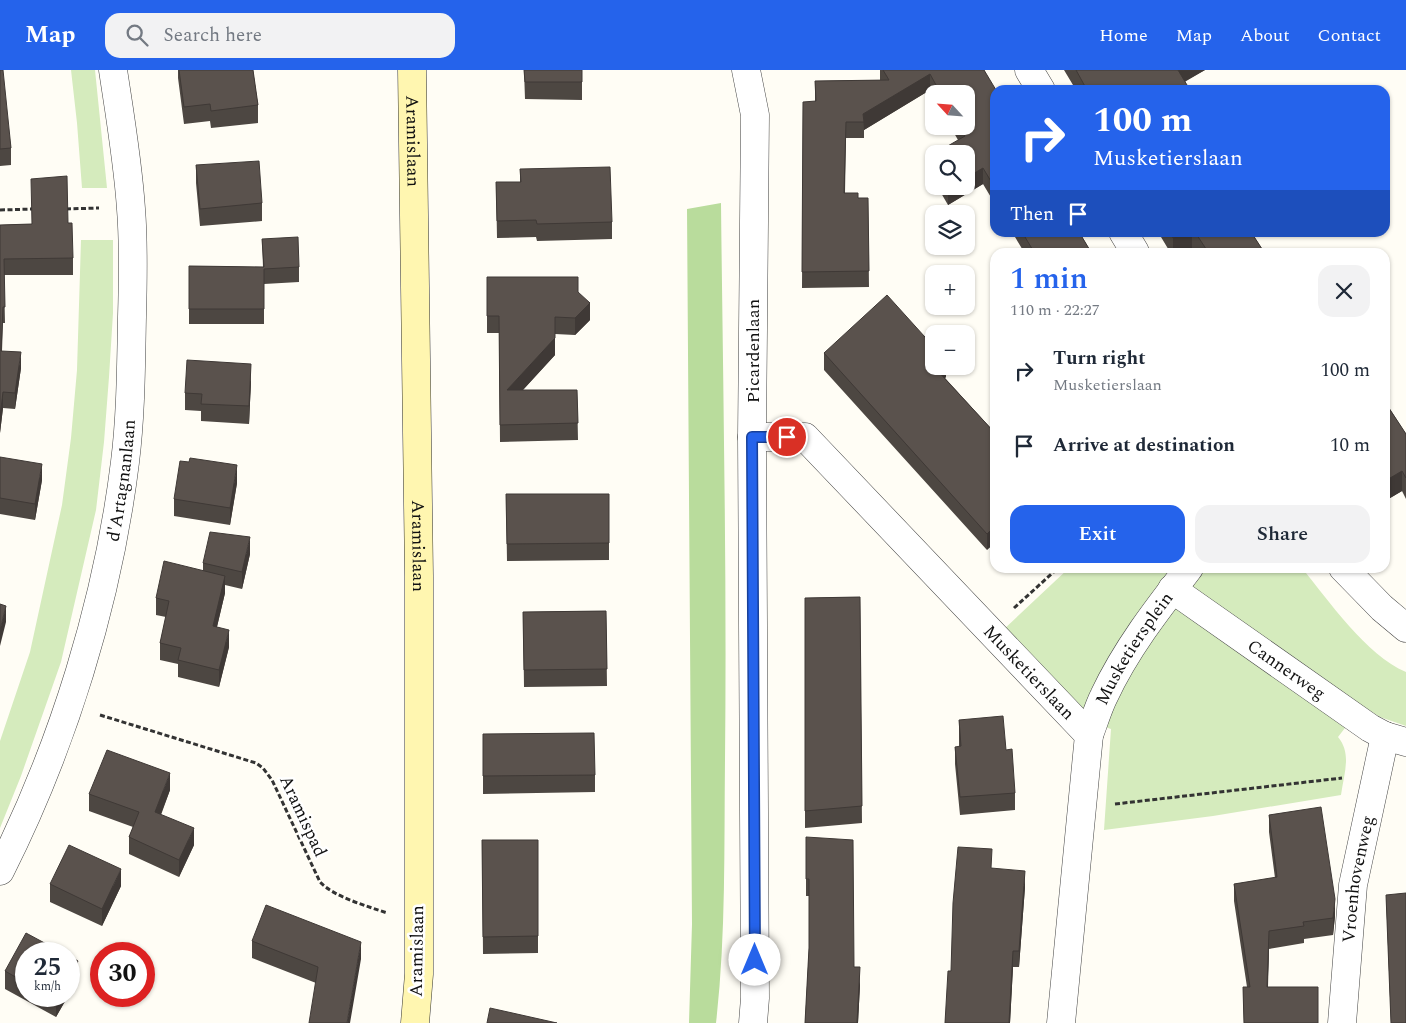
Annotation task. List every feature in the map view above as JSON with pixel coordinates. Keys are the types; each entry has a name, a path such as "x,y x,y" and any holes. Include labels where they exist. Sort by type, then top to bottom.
{"street":[{"name":"d'Artagnanlaan","path":"0,872 40,781 69,705 100,596 118,512 131,400 133,252 131,208 113,70"},
{"name":"Aramislaan","path":"412,70 419,576 419,974 415,1023"},
{"name":"Picardenlaan","path":"746,70 755,115 752,437 755,978 753,1023"},
{"path":"1029,70 1038,85"},
{"path":"1126,237 1133,248"},
{"name":"Musketierslaan","path":"752,437 805,437 1090,736"},
{"name":"Musketiersplein","path":"1090,736 1103,697 1118,669 1145,626 1185,573"},
{"path":"1348,573 1382,608 1406,628"},
{"name":"Cannerweg","path":"1172,589 1370,728 1395,739"},
{"path":"1061,1023 1090,736"},
{"name":"Vroenhovenweg","path":"1342,1023 1353,885 1377,774 1395,739"}],"path":[{"path":"56,209 131,208"},
{"path":"0,210 38,209"},
{"path":"989,630 1052,573"},
{"name":"Aramispad","path":"69,705 256,763 263,768 272,780 324,887 418,924"},
{"path":"1082,808 1377,774"}],"green space":[{"path":"71,70 95,70 107,188 82,188"},
{"path":"721,203 726,621 723,924 716,1023 689,1023 692,924 687,209"},
{"path":"81,240 113,240 113,313 109,377 96,510 61,662 21,776 0,828 0,741 30,652 62,505 71,438 77,370"},
{"path":"1064,573 1306,573 1336,611 1363,640 1391,664 1406,672 1406,726 1380,717 1362,706 1338,737 1345,750 1346,757 1341,795 1213,816 1104,830 1111,729 1086,721 1002,631"}],"building":[{"path":"0,70 3,70 11,148 0,149"},
{"path":"179,70 253,70 258,105 211,111 210,104 184,107"},
{"path":"524,70 582,70 582,82 525,82"},
{"path":"883,70 984,70 993,85 990,85 990,180 983,168 975,173 975,145 950,145 964,135 975,135 975,85 936,85 930,74 863,114 864,122 846,122 844,193 858,193 858,198 868,198 869,271 802,272 803,102 816,101 815,81 889,80"},
{"path":"1076,70 1178,70 1187,85 1084,85"},
{"path":"259,161 262,203 200,209 196,165"},
{"path":"610,167 612,222 537,224 536,220 497,221 496,182 521,182 520,169"},
{"path":"67,176 68,223 72,223 73,258 4,259 5,307 3,307 1,351 21,352 15,393 3,392 0,417 0,225 32,224 31,179"},
{"path":"298,237 299,267 264,269 264,309 189,309 189,266 264,267 262,239"},
{"path":"1025,237 1082,237 1089,248 1032,248"},
{"path":"1198,237 1254,237 1261,248 1205,248"},
{"path":"487,277 578,277 578,292 590,303 575,318 555,317 555,338 507,390 577,390 578,423 500,425 499,316 487,316"},
{"path":"887,295 925,337 925,375 942,375 990,428 990,531 987,534 824,353"},
{"path":"187,360 251,364 249,406 201,404 202,394 185,393"},
{"path":"1390,410 1406,434 1406,478 1402,471 1390,478"},
{"path":"0,457 42,464 35,504 0,498"},
{"path":"190,458 237,465 230,508 174,499 180,461 189,462"},
{"path":"506,494 609,494 609,543 507,544"},
{"path":"210,532 250,537 242,572 203,563"},
{"path":"164,561 225,576 213,626 229,630 219,670 178,660 181,648 160,643 169,601 156,598"},
{"path":"860,597 862,806 805,811 805,598"},
{"path":"0,604 6,606 0,630"},
{"path":"606,611 607,669 524,670 523,612"},
{"path":"1003,716 1006,750 1012,749 1015,793 960,797 955,747 961,746 959,720"},
{"path":"594,733 595,775 483,776 483,734"},
{"path":"107,750 170,773 155,812 194,828 179,860 129,837 139,812 89,794"},
{"path":"1321,807 1335,899 1333,918 1303,922 1304,926 1269,931 1267,987 1318,987 1318,1023 1244,1023 1243,987 1250,987 1234,884 1277,877 1269,815"},
{"path":"806,837 853,840 854,967 860,967 857,1023 805,1023 809,948 809,879 806,879"},
{"path":"482,840 538,840 538,936 483,937"},
{"path":"69,845 121,869 102,909 50,884"},
{"path":"958,847 992,849 991,868 1025,871 1019,951 1013,951 1009,1023 945,1023 948,971 951,971 953,903"},
{"path":"1406,893 1406,1023 1391,1023 1386,895"},
{"path":"266,905 361,942 347,1023 309,1023 318,967 252,941"},
{"path":"26,933 43,942 21,942"},
{"path":"15,953 15,977 5,971"},
{"path":"490,1008 557,1023 487,1023"}],"route":[{"path":"755,960 752,437 787,437"}]}
